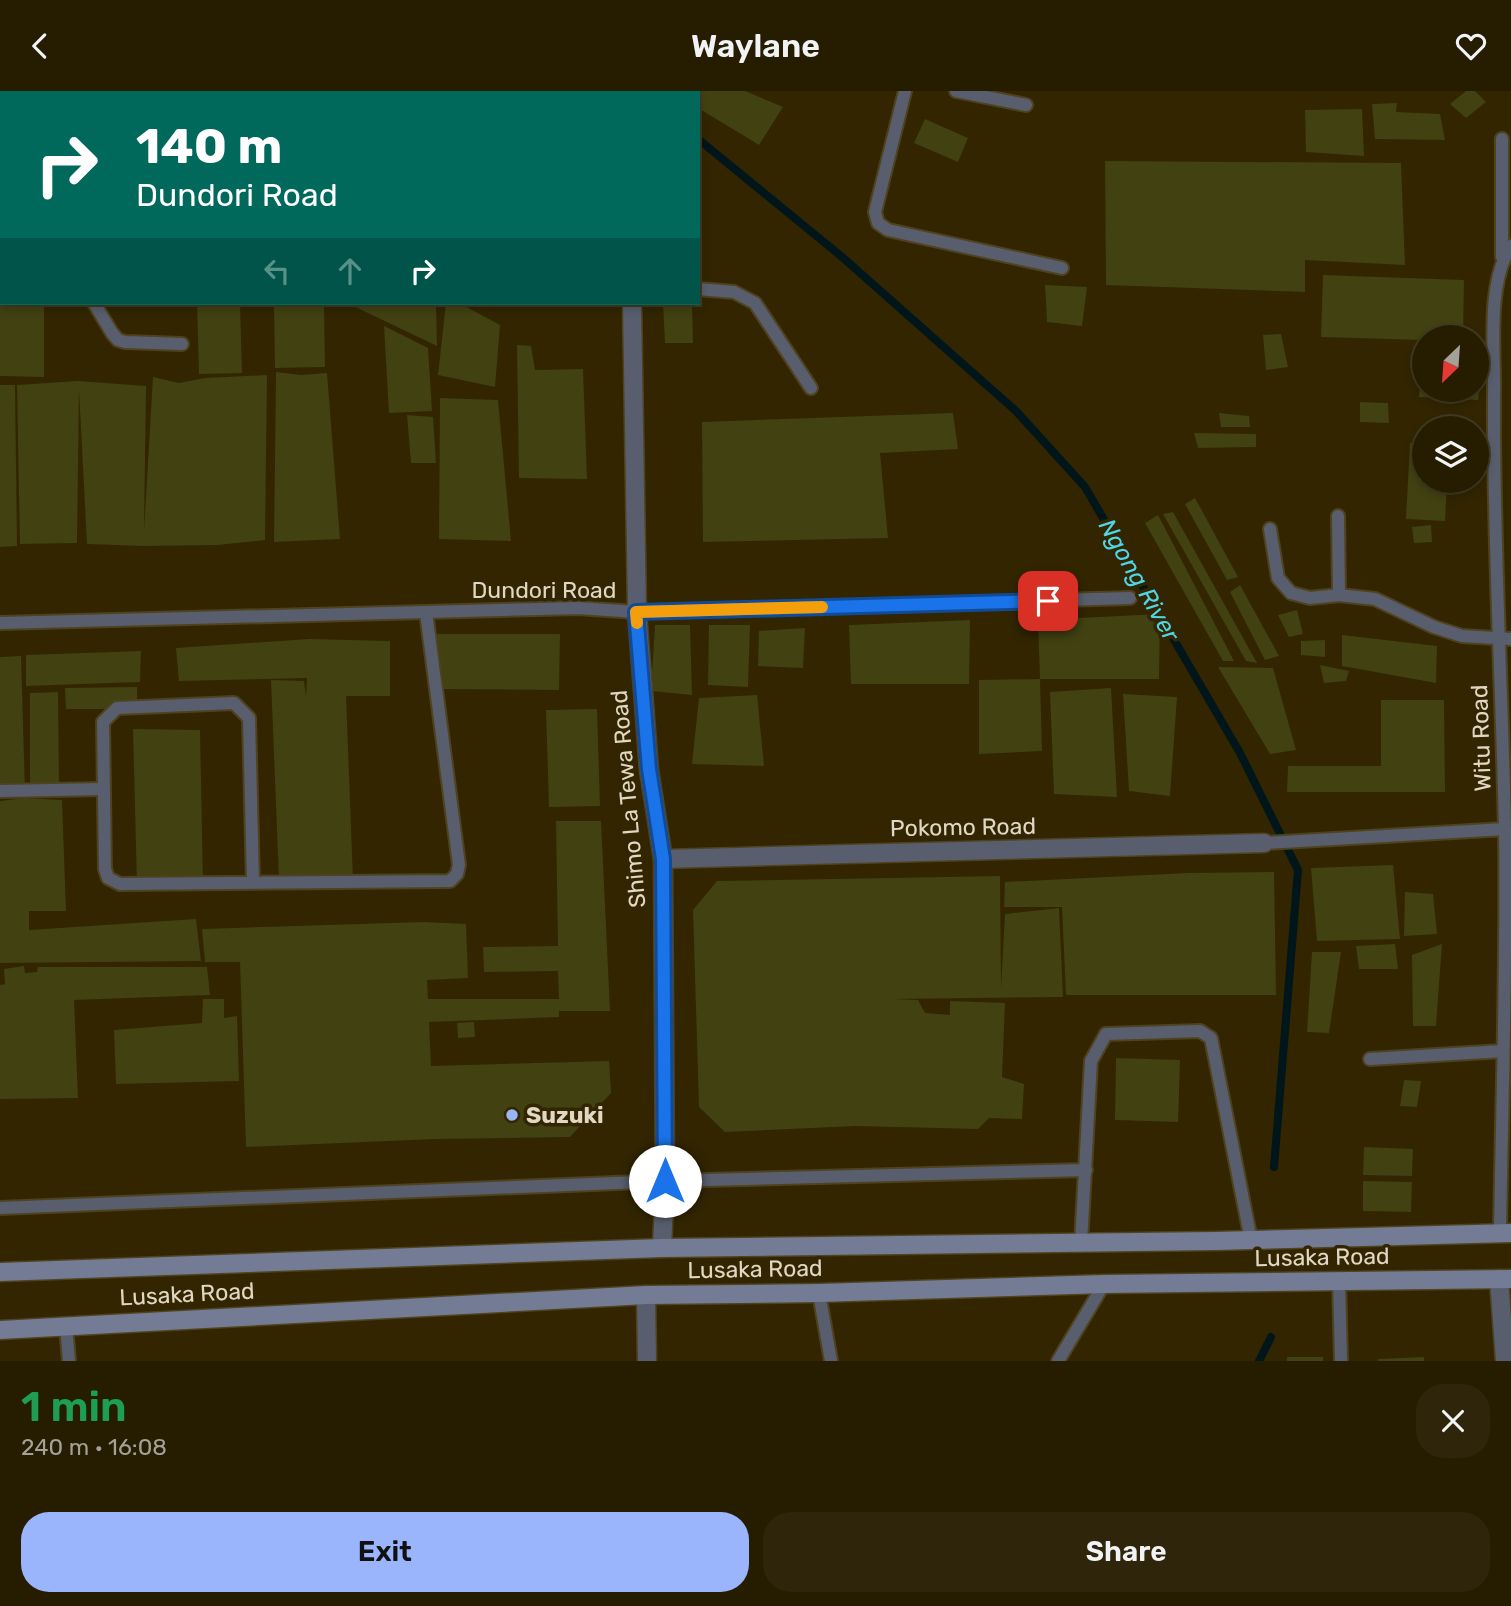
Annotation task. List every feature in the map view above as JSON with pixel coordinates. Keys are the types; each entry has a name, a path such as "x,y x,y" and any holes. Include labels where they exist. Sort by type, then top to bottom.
{"main road":[{"name":"Lusaka Road","path":"0,1272 662,1248 1251,1240 1506,1233"},
{"name":"Lusaka Road","path":"0,1330 646,1295 819,1293 1104,1284 1505,1279"}],"street":[{"name":"Shimo La Tewa Road","path":"632,305 636,612 649,769 663,859 665,1181 662,1248"},
{"name":"Pokomo Road","path":"663,859 1264,843"},
{"path":"1504,1361 1505,1279"},
{"path":"646,1295 647,1361"}],"lane":[{"path":"905,91 875,212 878,223 888,230 1062,268"},
{"path":"956,91 1027,105"},
{"path":"1502,139 1502,259"},
{"name":"Witu Road","path":"1506,1233 1503,1051 1508,978 1505,640 1494,502 1495,295 1502,259 1511,246"},
{"path":"700,289 734,292 755,303 811,388"},
{"path":"95,305 117,340 182,344"},
{"path":"1338,516 1339,595"},
{"path":"1270,529 1278,577 1291,593 1310,598 1339,595 1376,599 1434,627 1462,636 1505,640"},
{"name":"Dundori Road","path":"0,623 578,608 636,612 1130,598"},
{"path":"253,883 249,718 234,703 117,708 103,722 105,869 108,878 120,884 253,883 450,881 457,874 459,865 426,612"},
{"path":"0,791 103,789"},
{"path":"1264,843 1505,829"},
{"path":"1081,1243 1091,1061 1105,1034 1200,1031 1211,1038 1251,1240"},
{"path":"1370,1059 1503,1051"},
{"path":"0,1208 665,1181 1086,1170"},
{"path":"1339,1281 1341,1361"},
{"path":"1058,1361 1104,1284"},
{"path":"819,1293 831,1361"},
{"path":"66,1326 69,1361"}],"building":[{"path":"700,91 745,91 783,107 759,145 700,109"},
{"path":"1466,91 1475,91 1486,102 1466,118 1450,104"},
{"path":"1397,103 1396,112 1440,114 1445,140 1375,139 1372,104"},
{"path":"1362,109 1364,156 1306,152 1305,110"},
{"path":"925,119 968,138 958,162 914,143"},
{"path":"1105,161 1401,163 1405,265 1305,260 1305,292 1106,285"},
{"path":"1323,275 1464,280 1463,325 1412,325 1412,340 1321,337"},
{"path":"1045,285 1087,287 1082,326 1047,322"},
{"path":"0,305 44,305 44,377 0,376"},
{"path":"197,305 240,305 242,373 199,374"},
{"path":"274,305 324,305 325,367 275,368"},
{"path":"351,305 436,305 437,346"},
{"path":"446,305 463,305 500,325 495,387 438,375"},
{"path":"663,305 692,305 693,343 665,343"},
{"path":"384,326 428,348 432,411 389,413"},
{"path":"1281,334 1288,367 1266,370 1263,335"},
{"path":"517,345 531,346 535,370 583,369 587,479 519,478"},
{"path":"276,372 301,375 327,373 340,539 274,542"},
{"path":"267,375 265,540 218,545 87,544 79,390 77,543 20,544 17,385 78,381 146,386 144,531 153,377 179,383 205,378"},
{"path":"0,385 15,385 17,546 0,547"},
{"path":"440,398 498,400 511,541 439,539"},
{"path":"1360,402 1388,403 1389,423 1360,422"},
{"path":"953,413 958,449 880,453 888,538 703,542 702,422"},
{"path":"1219,413 1249,416 1250,427 1221,427"},
{"path":"407,415 433,417 436,463 411,463"},
{"path":"1194,433 1256,434 1256,447 1198,448"},
{"path":"1410,443 1412,493 1446,493 1445,521 1406,519"},
{"path":"1195,498 1238,577 1227,580 1185,504"},
{"path":"1173,512 1257,663 1246,661 1163,514"},
{"path":"1158,515 1234,661 1223,661 1145,523"},
{"path":"1431,525 1432,542 1414,543 1412,527"},
{"path":"1240,585 1279,656 1265,660 1230,592"},
{"path":"1297,610 1303,634 1289,637 1278,615"},
{"path":"1160,614 1159,679 1040,679 1038,620"},
{"path":"970,620 969,684 851,684 849,625"},
{"path":"655,625 690,625 692,695 651,691"},
{"path":"709,625 750,625 748,687 708,685"},
{"path":"805,628 803,668 758,666 759,631"},
{"path":"433,634 560,634 559,690 433,689"},
{"path":"1342,635 1437,646 1436,683 1342,666"},
{"path":"309,639 390,641 390,696 346,696 353,880 279,880 271,680 304,681 306,696 307,678 179,681 176,648"},
{"path":"1325,640 1325,657 1301,655 1301,641"},
{"path":"141,651 140,682 26,686 26,655"},
{"path":"21,656 25,791 0,792 0,657"},
{"path":"1320,665 1349,671 1346,681 1324,683"},
{"path":"1218,667 1273,668 1296,750 1270,754"},
{"path":"1040,679 1042,751 979,754 979,680"},
{"path":"137,687 137,709 66,709 65,688"},
{"path":"1111,688 1117,797 1054,794 1050,692"},
{"path":"58,692 59,789 30,789 30,693"},
{"path":"1123,694 1177,697 1170,796 1129,791"},
{"path":"757,695 764,766 692,764 699,698"},
{"path":"1381,700 1444,700 1445,792 1287,792 1288,766 1381,766"},
{"path":"597,709 600,806 549,807 546,710"},
{"path":"133,729 200,730 203,883 137,886"},
{"path":"24,798 62,800 66,911 29,911 29,930 196,919 201,961 0,963 0,801"},
{"path":"556,821 601,821 610,1011 559,1011 559,1017 429,1022 431,1066 609,1061 611,1093 570,1137 434,1139 246,1147 240,962 205,962 202,929 425,922 466,924 468,978 427,980 428,999 559,999 558,971 484,972 483,947 558,946"},
{"path":"1393,865 1400,939 1317,941 1311,868"},
{"path":"1274,872 1276,995 1066,995 1062,907 1004,907 1005,882 1188,873"},
{"path":"1000,876 1001,988 1005,914 1059,908 1063,997 893,999 918,1000 925,1013 950,1015 950,1001 1005,1003 1002,1077 1024,1084 1022,1119 989,1118 978,1129 856,1126 725,1132 699,1107 693,910 717,881"},
{"path":"1405,892 1433,894 1437,934 1404,936"},
{"path":"1395,944 1398,969 1359,969 1356,946"},
{"path":"1442,944 1436,1026 1413,1026 1412,955"},
{"path":"1312,952 1341,952 1329,1033 1307,1032"},
{"path":"24,966 25,973 37,972 38,967 207,967 210,995 74,1000 78,1098 0,1099 0,985 5,984 4,969"},
{"path":"203,999 224,999 224,1018 237,1016 239,1081 116,1084 114,1030 202,1023"},
{"path":"474,1022 475,1037 458,1038 457,1023"},
{"path":"1116,1058 1180,1060 1178,1122 1115,1120"},
{"path":"1404,1080 1421,1081 1417,1107 1400,1106"},
{"path":"1364,1147 1413,1149 1412,1176 1363,1175"},
{"path":"1363,1181 1412,1182 1411,1212 1363,1211"},
{"path":"1287,1357 1323,1357 1323,1361 1287,1361"},
{"path":"1424,1357 1424,1361 1378,1361 1378,1359"}],"waterway":[{"name":"Ngong River","path":"700,141 841,256 1016,411 1085,487 1240,753 1298,870 1274,1167"},
{"name":"Ngong River","path":"1259,1361 1271,1337"}],"slow traffic":[{"path":"637,623 636,612 822,607"}],"place":[{"name":"Suzuki","path":"512,1115"}],"route":[{"path":"665,1181 663,859 649,769 636,612 1048,601"}]}
